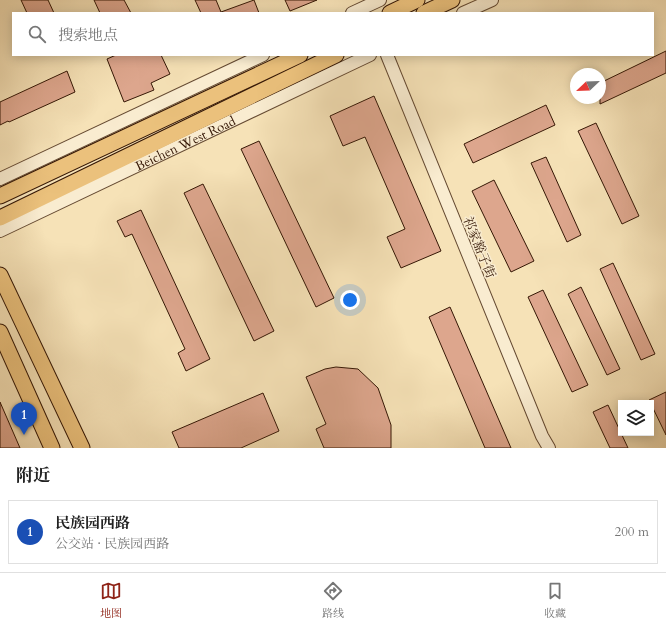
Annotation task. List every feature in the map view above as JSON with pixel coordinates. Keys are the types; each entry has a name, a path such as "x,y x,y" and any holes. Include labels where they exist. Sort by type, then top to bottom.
{"main road":[{"path":"394,9 417,0"},
{"path":"426,12 452,0"},
{"path":"0,196 298,56"},
{"name":"Beichen West Road","path":"0,218 334,56"},
{"path":"0,275 82,448"},
{"path":"0,332 52,448"}],"street":[{"path":"354,12 380,0"},
{"path":"465,12 492,0"},
{"path":"0,179 261,56"},
{"name":"Beichen West Road","path":"0,231 368,56"},
{"name":"祁家豁子街","path":"387,56 542,436 549,448"}],"building":[{"path":"21,0 48,0 54,12 27,12"},
{"path":"94,0 124,0 130,12 100,12"},
{"path":"195,0 216,0 221,12 201,12"},
{"path":"254,0 259,12 221,12"},
{"path":"285,0 317,0 290,11"},
{"path":"666,51 666,73 606,101 606,80"},
{"path":"114,56 161,56 170,74 151,83 154,90 124,102 107,59"},
{"path":"67,71 75,92 0,125 0,102"},
{"path":"374,96 441,251 401,268 387,237 405,229 365,137 343,146 330,116"},
{"path":"546,105 555,125 473,163 464,144"},
{"path":"596,123 639,216 622,224 578,131"},
{"path":"259,141 334,298 316,307 241,149"},
{"path":"546,157 581,235 567,242 531,163"},
{"path":"494,180 534,261 511,272 472,191"},
{"path":"203,184 274,331 254,341 184,193"},
{"path":"141,210 210,359 186,371 178,353 185,349 132,234 125,237 117,221"},
{"path":"613,263 655,354 641,360 600,269"},
{"path":"581,287 620,369 607,375 568,294"},
{"path":"543,290 588,385 572,392 528,297"},
{"path":"450,307 511,448 485,448 429,317"},
{"path":"336,367 358,369 378,388 391,425 391,448 324,448 316,429 326,424 306,377 325,369"},
{"path":"666,392 666,435 654,410 654,400 649,400"},
{"path":"263,393 279,431 241,448 179,448 172,432"},
{"path":"0,402 20,448 0,448"},
{"path":"608,405 618,426 618,436 622,436 628,448 610,448 593,412"}],"place":[{"name":"民族园西路","path":"24,435"}]}
